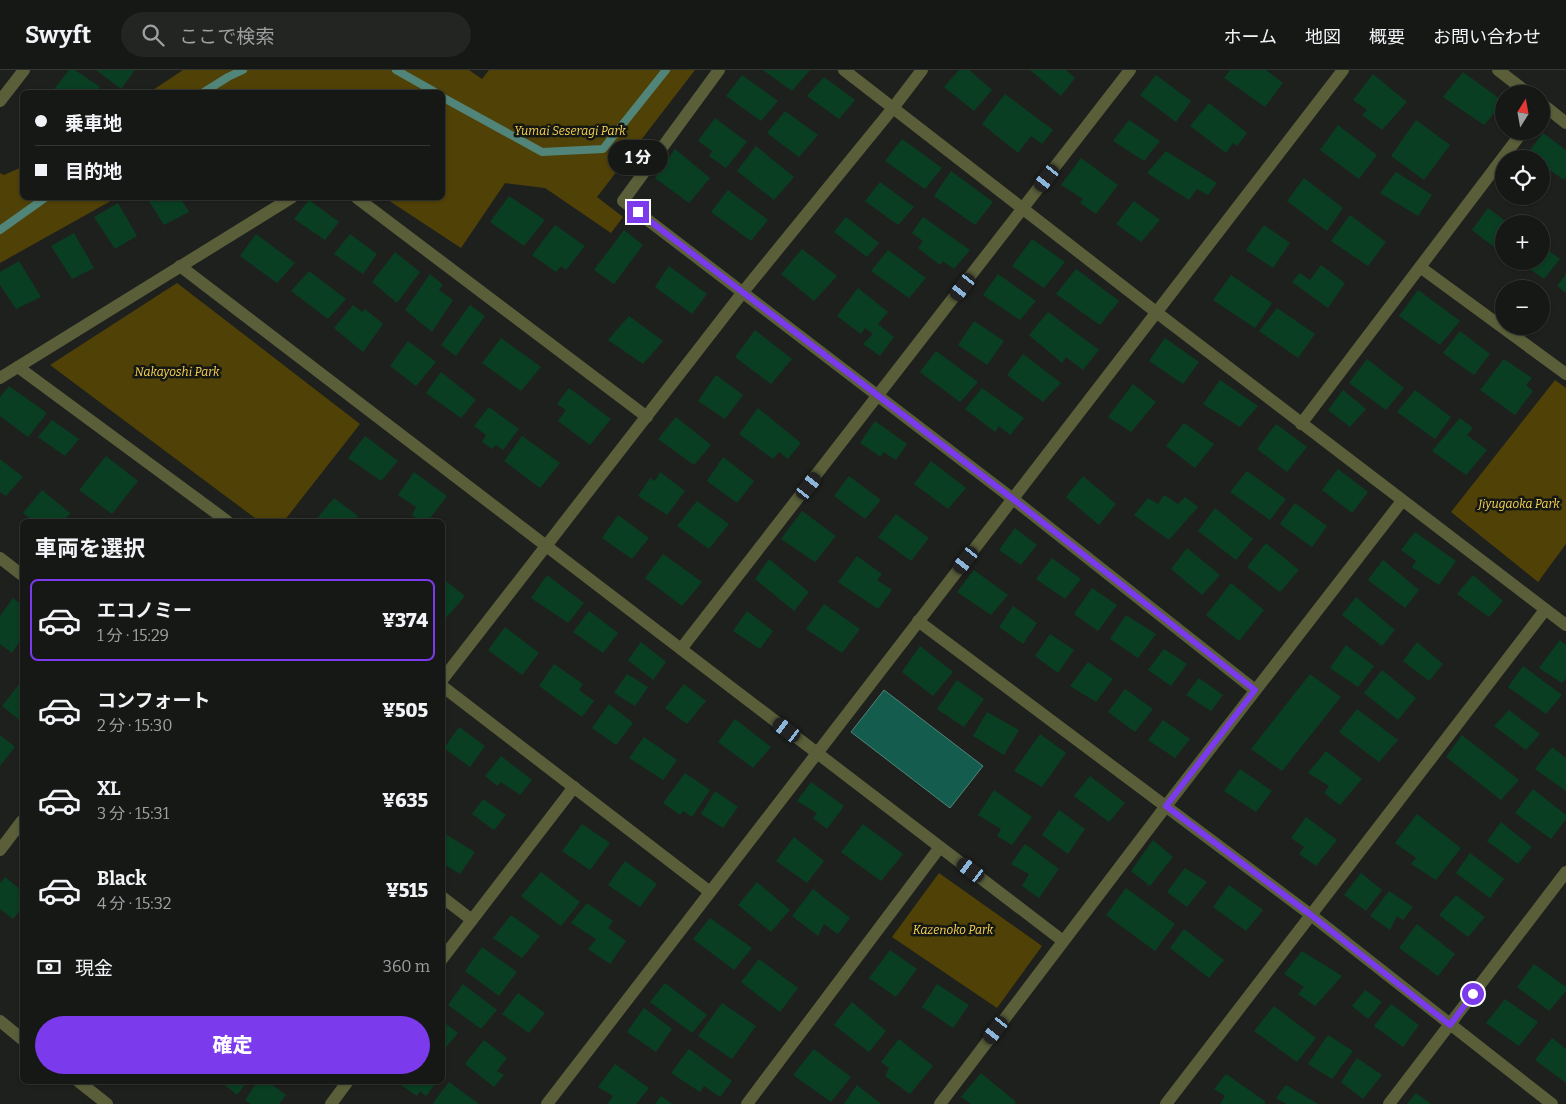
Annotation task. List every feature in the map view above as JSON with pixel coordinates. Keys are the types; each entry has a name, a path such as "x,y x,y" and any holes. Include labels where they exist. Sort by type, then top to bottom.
{"street":[{"path":"0,101 24,70"},
{"path":"718,70 623,201 1013,499 1255,690"},
{"path":"844,70 1301,424 1566,625"},
{"path":"445,676 743,292 922,70"},
{"path":"682,649 1130,70"},
{"path":"547,1104 1343,70"},
{"path":"1498,70 1517,85"},
{"path":"1550,111 1566,123"},
{"path":"1301,424 1516,140"},
{"path":"0,378 288,200"},
{"path":"360,200 646,417"},
{"path":"180,266 1063,941"},
{"path":"1420,268 1566,374"},
{"path":"18,367 225,519"},
{"path":"940,1104 1166,806 1402,501"},
{"path":"0,558 20,573"},
{"path":"1166,1104 1545,610"},
{"path":"918,622 1311,915 1552,1104"},
{"path":"445,688 710,892"},
{"path":"445,955 574,788"},
{"path":"0,850 20,824"},
{"path":"746,1104 940,847"},
{"path":"1389,1104 1566,872"},
{"path":"445,899 472,920"},
{"path":"0,1021 20,1036"},
{"path":"82,1084 108,1104"},
{"path":"330,1104 346,1084"}],"green space":[{"name":"Yumai Seseragi Park","path":"183,70 469,70 482,79 489,70 695,70 597,197 623,217 611,233 545,188 505,183 461,248 388,200 445,200 445,90 153,90"},
{"path":"20,168 20,200 112,200 0,263 0,173 4,175"},
{"name":"Nakayoshi Park","path":"177,283 360,424 286,519 256,519 50,365"},
{"name":"Jiyugaoka Park","path":"1555,380 1566,388 1566,544 1538,582 1451,512"},
{"name":"Kazenoko Park","path":"939,873 1042,946 997,1008 892,937"}],"shaded area":[{"path":"884,690 983,766 950,808 851,732"}],"building":[{"path":"69,70 75,70 100,87 97,90 54,90"},
{"path":"96,70 135,70 121,89"},
{"path":"763,70 810,70 792,91"},
{"path":"959,70 969,70 992,90 974,111 944,87"},
{"path":"1030,70 1066,70 1075,78 1061,96"},
{"path":"1230,70 1266,70 1283,83 1265,107 1224,78"},
{"path":"1463,72 1495,95 1495,112 1484,125 1443,97"},
{"path":"1373,74 1407,102 1382,130 1362,115 1367,110 1353,100"},
{"path":"742,75 778,101 761,121 726,96"},
{"path":"1156,75 1191,101 1176,122 1140,95"},
{"path":"824,77 855,100 839,119 807,96"},
{"path":"1005,94 1053,130 1042,144 1031,136 1018,153 982,124"},
{"path":"1209,103 1247,133 1237,146 1233,143 1226,153 1190,126"},
{"path":"785,111 818,135 799,157 767,133"},
{"path":"715,118 747,142 726,168 709,156 712,151 698,141"},
{"path":"1129,120 1160,141 1144,161 1113,141"},
{"path":"1416,120 1450,145 1424,180 1391,156"},
{"path":"1338,125 1377,155 1359,179 1320,150"},
{"path":"1550,138 1566,150 1566,177 1564,180 1550,170 1550,150 1530,150 1538,140 1550,140"},
{"path":"902,139 942,168 925,189 885,161"},
{"path":"756,146 794,177 774,200 737,171"},
{"path":"675,149 710,178 689,203 655,178"},
{"path":"1166,151 1217,183 1208,195 1197,189 1189,200 1147,173"},
{"path":"1081,158 1118,185 1096,214 1080,203 1083,199 1061,185"},
{"path":"951,171 993,202 975,225 934,196"},
{"path":"1396,172 1432,195 1418,216 1380,193"},
{"path":"1304,178 1343,208 1327,231 1287,201"},
{"path":"880,182 914,207 898,225 865,201"},
{"path":"728,190 768,220 751,241 711,212"},
{"path":"509,196 545,220 524,246 490,222"},
{"path":"148,200 181,200 189,212 164,225"},
{"path":"309,200 339,222 325,240 294,219"},
{"path":"1134,201 1160,220 1141,242 1116,224"},
{"path":"118,203 137,236 115,249 94,217"},
{"path":"1488,208 1497,215 1495,215 1495,248 1472,230"},
{"path":"1350,215 1386,242 1368,266 1331,241"},
{"path":"846,217 879,243 867,257 834,232"},
{"path":"923,217 970,250 954,269 943,261 940,265 918,248 923,241 912,233"},
{"path":"555,225 585,246 566,270 561,266 556,272 532,255"},
{"path":"1264,225 1290,243 1273,268 1246,250"},
{"path":"624,230 643,245 614,284 594,270"},
{"path":"74,233 94,268 72,279 51,246"},
{"path":"256,234 295,263 277,283 240,256"},
{"path":"350,234 377,254 363,274 334,254"},
{"path":"1032,239 1065,262 1044,288 1012,266"},
{"path":"802,249 837,276 814,301 781,274"},
{"path":"888,250 926,278 909,298 871,271"},
{"path":"395,252 420,272 397,303 372,282"},
{"path":"1550,252 1560,259 1544,279 1531,270 1550,270"},
{"path":"19,261 41,297 16,309 0,285 0,272"},
{"path":"1321,265 1345,283 1328,308 1292,282 1300,273 1310,280"},
{"path":"669,266 707,294 692,314 655,287"},
{"path":"1076,269 1119,301 1100,325 1056,294"},
{"path":"309,271 346,299 328,319 291,291"},
{"path":"430,274 443,285 439,290 453,300 432,332 405,310"},
{"path":"998,274 1036,301 1020,320 983,295"},
{"path":"1566,274 1566,293 1557,286"},
{"path":"1231,275 1272,303 1255,328 1213,300"},
{"path":"858,288 888,312 878,324 894,337 880,356 863,344 873,334 865,328 861,334 837,316"},
{"path":"1418,290 1460,321 1440,345 1399,316"},
{"path":"353,305 362,312 365,309 383,324 363,352 334,328"},
{"path":"470,305 485,316 456,356 441,345"},
{"path":"1277,308 1315,334 1298,358 1259,331"},
{"path":"1048,312 1099,350 1083,370 1066,357 1062,363 1029,335"},
{"path":"629,316 663,341 643,364 608,340"},
{"path":"974,321 1004,341 987,365 958,345"},
{"path":"755,330 792,359 771,384 735,357"},
{"path":"1460,331 1490,354 1474,375 1443,353"},
{"path":"501,338 541,367 521,391 482,363"},
{"path":"1165,338 1199,362 1183,384 1149,361"},
{"path":"408,341 436,362 416,386 390,366"},
{"path":"936,351 978,382 960,402 920,372"},
{"path":"1023,354 1061,383 1043,402 1007,375"},
{"path":"1367,359 1404,388 1386,410 1349,383"},
{"path":"1504,359 1532,378 1526,385 1533,391 1515,415 1480,390"},
{"path":"441,372 476,400 461,418 426,393"},
{"path":"716,375 743,395 725,419 698,401"},
{"path":"1220,380 1258,406 1240,427 1203,404"},
{"path":"1133,384 1156,402 1131,432 1108,417"},
{"path":"9,386 47,413 28,437 0,416 0,397"},
{"path":"569,388 611,419 590,445 558,421 566,410 557,404"},
{"path":"982,388 1024,418 1010,435 999,426 995,432 965,409"},
{"path":"1343,390 1366,409 1350,427 1328,410"},
{"path":"1415,390 1451,417 1435,439 1397,412"},
{"path":"489,407 519,429 503,450 496,445 492,449 482,442 486,435 474,426"},
{"path":"758,408 801,443 788,459 779,452 773,459 739,434"},
{"path":"676,417 711,445 694,465 658,439"},
{"path":"1460,418 1473,428 1467,435 1487,450 1466,475 1432,451"},
{"path":"52,420 79,439 65,456 38,437"},
{"path":"875,421 907,444 896,460 883,452 881,457 860,443"},
{"path":"1184,423 1214,444 1195,468 1166,446"},
{"path":"1276,424 1307,447 1287,472 1257,449"},
{"path":"365,436 398,461 381,481 348,458"},
{"path":"522,436 560,463 540,488 504,461"},
{"path":"106,456 138,481 112,514 79,490"},
{"path":"723,457 754,481 737,503 707,481"},
{"path":"0,459 23,477 6,496 0,492"},
{"path":"931,461 966,488 948,509 914,484"},
{"path":"1338,469 1368,492 1352,513 1322,490"},
{"path":"1247,471 1286,499 1270,520 1230,492"},
{"path":"414,472 447,496 430,519 417,519 412,515 416,507 398,495"},
{"path":"660,472 685,491 667,515 638,496 650,478 655,481"},
{"path":"849,476 881,500 865,519 834,496"},
{"path":"1083,476 1116,504 1099,525 1066,497"},
{"path":"42,490 70,513 66,519 30,519 23,513"},
{"path":"1164,495 1178,504 1185,497 1198,507 1169,540 1134,515 1148,498 1158,504"},
{"path":"334,498 358,516 355,519 317,519"},
{"path":"697,501 729,524 709,549 677,526"},
{"path":"1295,503 1327,526 1312,547 1280,524"},
{"path":"1215,508 1253,539 1236,560 1198,531"},
{"path":"802,511 836,536 815,562 781,539"},
{"path":"896,514 929,538 911,561 878,537"},
{"path":"618,515 649,538 632,559 602,538"},
{"path":"1015,528 1037,545 1021,565 999,550"},
{"path":"1415,532 1456,561 1439,585 1412,567 1416,561 1401,550"},
{"path":"1266,543 1299,570 1280,592 1247,567"},
{"path":"1187,548 1220,575 1202,595 1171,569"},
{"path":"663,554 702,582 682,606 645,578"},
{"path":"857,556 882,574 877,580 892,590 878,609 838,582"},
{"path":"1052,558 1081,579 1065,599 1036,579"},
{"path":"769,559 809,592 794,611 755,579"},
{"path":"1383,560 1419,590 1405,608 1368,580"},
{"path":"974,570 1008,595 991,615 957,592"},
{"path":"547,575 584,603 568,623 531,598"},
{"path":"1473,575 1503,601 1489,617 1457,594"},
{"path":"445,580 465,596 447,617 445,616"},
{"path":"1231,583 1264,610 1239,641 1206,615"},
{"path":"1092,588 1117,605 1098,631 1074,614"},
{"path":"1356,597 1395,630 1382,646 1342,615"},
{"path":"13,598 20,603 20,641 12,653 0,644 0,616"},
{"path":"824,604 860,629 842,653 806,629"},
{"path":"1013,606 1037,623 1023,644 999,627"},
{"path":"589,611 618,633 603,653 573,632"},
{"path":"747,611 773,631 760,649 733,631"},
{"path":"1126,615 1156,634 1138,658 1110,639"},
{"path":"505,627 539,653 522,675 488,650"},
{"path":"1050,634 1074,650 1058,673 1035,656"},
{"path":"1560,640 1566,645 1566,678 1562,683 1539,668"},
{"path":"641,642 666,662 653,680 628,660"},
{"path":"1417,642 1443,664 1429,681 1403,661"},
{"path":"1346,645 1374,666 1358,687 1330,668"},
{"path":"920,646 953,672 933,696 902,672"},
{"path":"1164,649 1187,664 1171,686 1148,670"},
{"path":"1088,662 1113,679 1096,702 1070,686"},
{"path":"554,664 583,684 579,690 594,701 582,717 539,686"},
{"path":"1523,666 1562,695 1546,714 1508,687"},
{"path":"1382,670 1416,698 1398,720 1364,693"},
{"path":"627,674 648,687 635,706 614,693"},
{"path":"1310,674 1341,697 1282,771 1251,749"},
{"path":"1199,678 1223,695 1211,711 1186,695"},
{"path":"957,680 984,699 964,727 937,709"},
{"path":"20,683 20,720 2,706"},
{"path":"684,684 706,701 687,724 665,708"},
{"path":"1125,689 1153,709 1135,732 1108,712"},
{"path":"609,704 633,723 616,745 592,728"},
{"path":"1357,709 1398,740 1379,762 1339,732"},
{"path":"1509,710 1540,734 1526,750 1494,726"},
{"path":"987,712 1019,730 1004,755 973,736"},
{"path":"735,719 771,747 753,768 718,742"},
{"path":"1163,720 1190,739 1175,758 1148,740"},
{"path":"459,727 485,746 470,767 445,749"},
{"path":"1040,734 1066,753 1042,787 1014,771"},
{"path":"0,735 15,747 0,766"},
{"path":"1462,735 1519,780 1501,800 1446,757"},
{"path":"644,737 677,760 663,780 629,758"},
{"path":"1552,747 1566,758 1566,791 1535,769"},
{"path":"1326,751 1362,779 1340,805 1324,793 1329,786 1308,773"},
{"path":"501,756 532,780 520,795 501,782 497,786 485,776"},
{"path":"1240,769 1272,791 1256,812 1224,791"},
{"path":"685,773 710,790 692,817 683,811 680,815 663,803"},
{"path":"1090,776 1125,803 1109,822 1074,796"},
{"path":"811,782 844,806 827,829 813,818 817,813 797,801"},
{"path":"1533,789 1566,815 1566,819 1551,839 1515,813"},
{"path":"994,790 1032,817 1012,845 997,836 1001,829 978,815"},
{"path":"715,791 738,807 723,828 701,814"},
{"path":"483,799 506,815 494,830 472,814"},
{"path":"1059,810 1085,829 1068,854 1042,835"},
{"path":"1417,814 1461,848 1436,880 1411,864 1416,858 1395,843"},
{"path":"1306,817 1337,840 1316,866 1299,854 1304,847 1291,838"},
{"path":"1501,822 1532,847 1518,864 1487,841"},
{"path":"582,824 610,843 590,870 562,851"},
{"path":"863,824 903,854 881,881 841,852"},
{"path":"445,834 475,852 460,874 445,865"},
{"path":"794,837 824,861 807,883 776,861"},
{"path":"1153,840 1173,857 1150,886 1131,871"},
{"path":"1025,844 1059,869 1039,898 1022,886 1029,874 1011,864"},
{"path":"1470,853 1504,879 1490,898 1456,873"},
{"path":"625,861 657,884 640,907 608,885"},
{"path":"1185,868 1207,882 1187,907 1167,892"},
{"path":"541,872 580,902 561,926 521,896"},
{"path":"1361,873 1382,890 1366,911 1344,895"},
{"path":"5,877 20,889 20,910 13,919 0,909 0,883"},
{"path":"757,882 790,910 771,932 738,905"},
{"path":"1229,885 1263,910 1246,931 1213,907"},
{"path":"1126,888 1175,924 1155,951 1106,915"},
{"path":"813,889 850,918 838,934 824,924 818,936 792,916"},
{"path":"1389,891 1413,907 1403,920 1397,916 1390,930 1370,916"},
{"path":"1456,895 1485,917 1468,937 1439,915"},
{"path":"587,903 613,921 608,928 626,941 610,964 588,949 596,939 571,923"},
{"path":"511,915 540,936 522,958 493,938"},
{"path":"710,918 752,948 734,970 693,939"},
{"path":"1417,924 1455,954 1438,976 1399,948"},
{"path":"1184,929 1224,960 1209,978 1170,948"},
{"path":"482,947 517,972 499,996 465,971"},
{"path":"890,950 917,969 896,997 869,978"},
{"path":"1302,951 1342,976 1315,1006 1298,994 1304,987 1284,974"},
{"path":"759,959 798,988 780,1012 741,982"},
{"path":"1534,964 1566,987 1566,991 1549,1011 1517,987"},
{"path":"665,983 707,1015 692,1033 650,1002"},
{"path":"463,984 497,1010 481,1029 448,1005"},
{"path":"937,984 969,1005 953,1028 922,1007"},
{"path":"1365,990 1382,1002 1368,1019 1352,1006"},
{"path":"518,993 545,1013 529,1033 502,1014"},
{"path":"1505,999 1538,1022 1519,1046 1486,1023"},
{"path":"852,1002 886,1031 869,1052 834,1025"},
{"path":"722,1003 756,1026 732,1059 698,1036"},
{"path":"1391,1004 1419,1025 1403,1047 1374,1026"},
{"path":"1274,1006 1316,1038 1297,1062 1254,1031"},
{"path":"644,1008 672,1029 656,1052 627,1032"},
{"path":"445,1023 458,1033 445,1048"},
{"path":"1328,1035 1353,1051 1332,1079 1308,1064"},
{"path":"1552,1038 1566,1049 1566,1083 1535,1060"},
{"path":"899,1039 933,1066 910,1094 885,1076 889,1068 881,1062"},
{"path":"484,1040 507,1058 497,1071 504,1075 494,1087 465,1064"},
{"path":"689,1049 732,1081 720,1097 704,1086 700,1092 671,1073"},
{"path":"814,1049 851,1077 831,1102 793,1075"},
{"path":"1357,1058 1382,1075 1363,1099 1341,1082"},
{"path":"615,1064 649,1088 636,1104 609,1104 613,1096 598,1087"},
{"path":"981,1073 1016,1102 1014,1104 971,1104 961,1097"},
{"path":"1226,1074 1266,1102 1264,1104 1220,1104 1225,1096 1214,1089"},
{"path":"449,1082 479,1104 433,1103"},
{"path":"224,1084 246,1084 237,1095"},
{"path":"256,1084 271,1084 286,1095 279,1104 251,1104 245,1100"},
{"path":"399,1084 435,1084 426,1096 420,1091 417,1096"},
{"path":"857,1085 881,1104 844,1104"},
{"path":"1286,1085 1318,1104 1286,1104 1276,1098"},
{"path":"1416,1093 1431,1104 1407,1104"},
{"path":"661,1096 672,1104 655,1104"}],"waterway":[{"path":"207,90 243,70"},
{"path":"396,70 431,90"},
{"path":"445,99 542,152 603,149 666,70"},
{"path":"0,230 42,200"}],"route":[{"path":"638,212 1013,499 1255,690 1166,806 1311,915 1450,1025 1473,994"}]}
